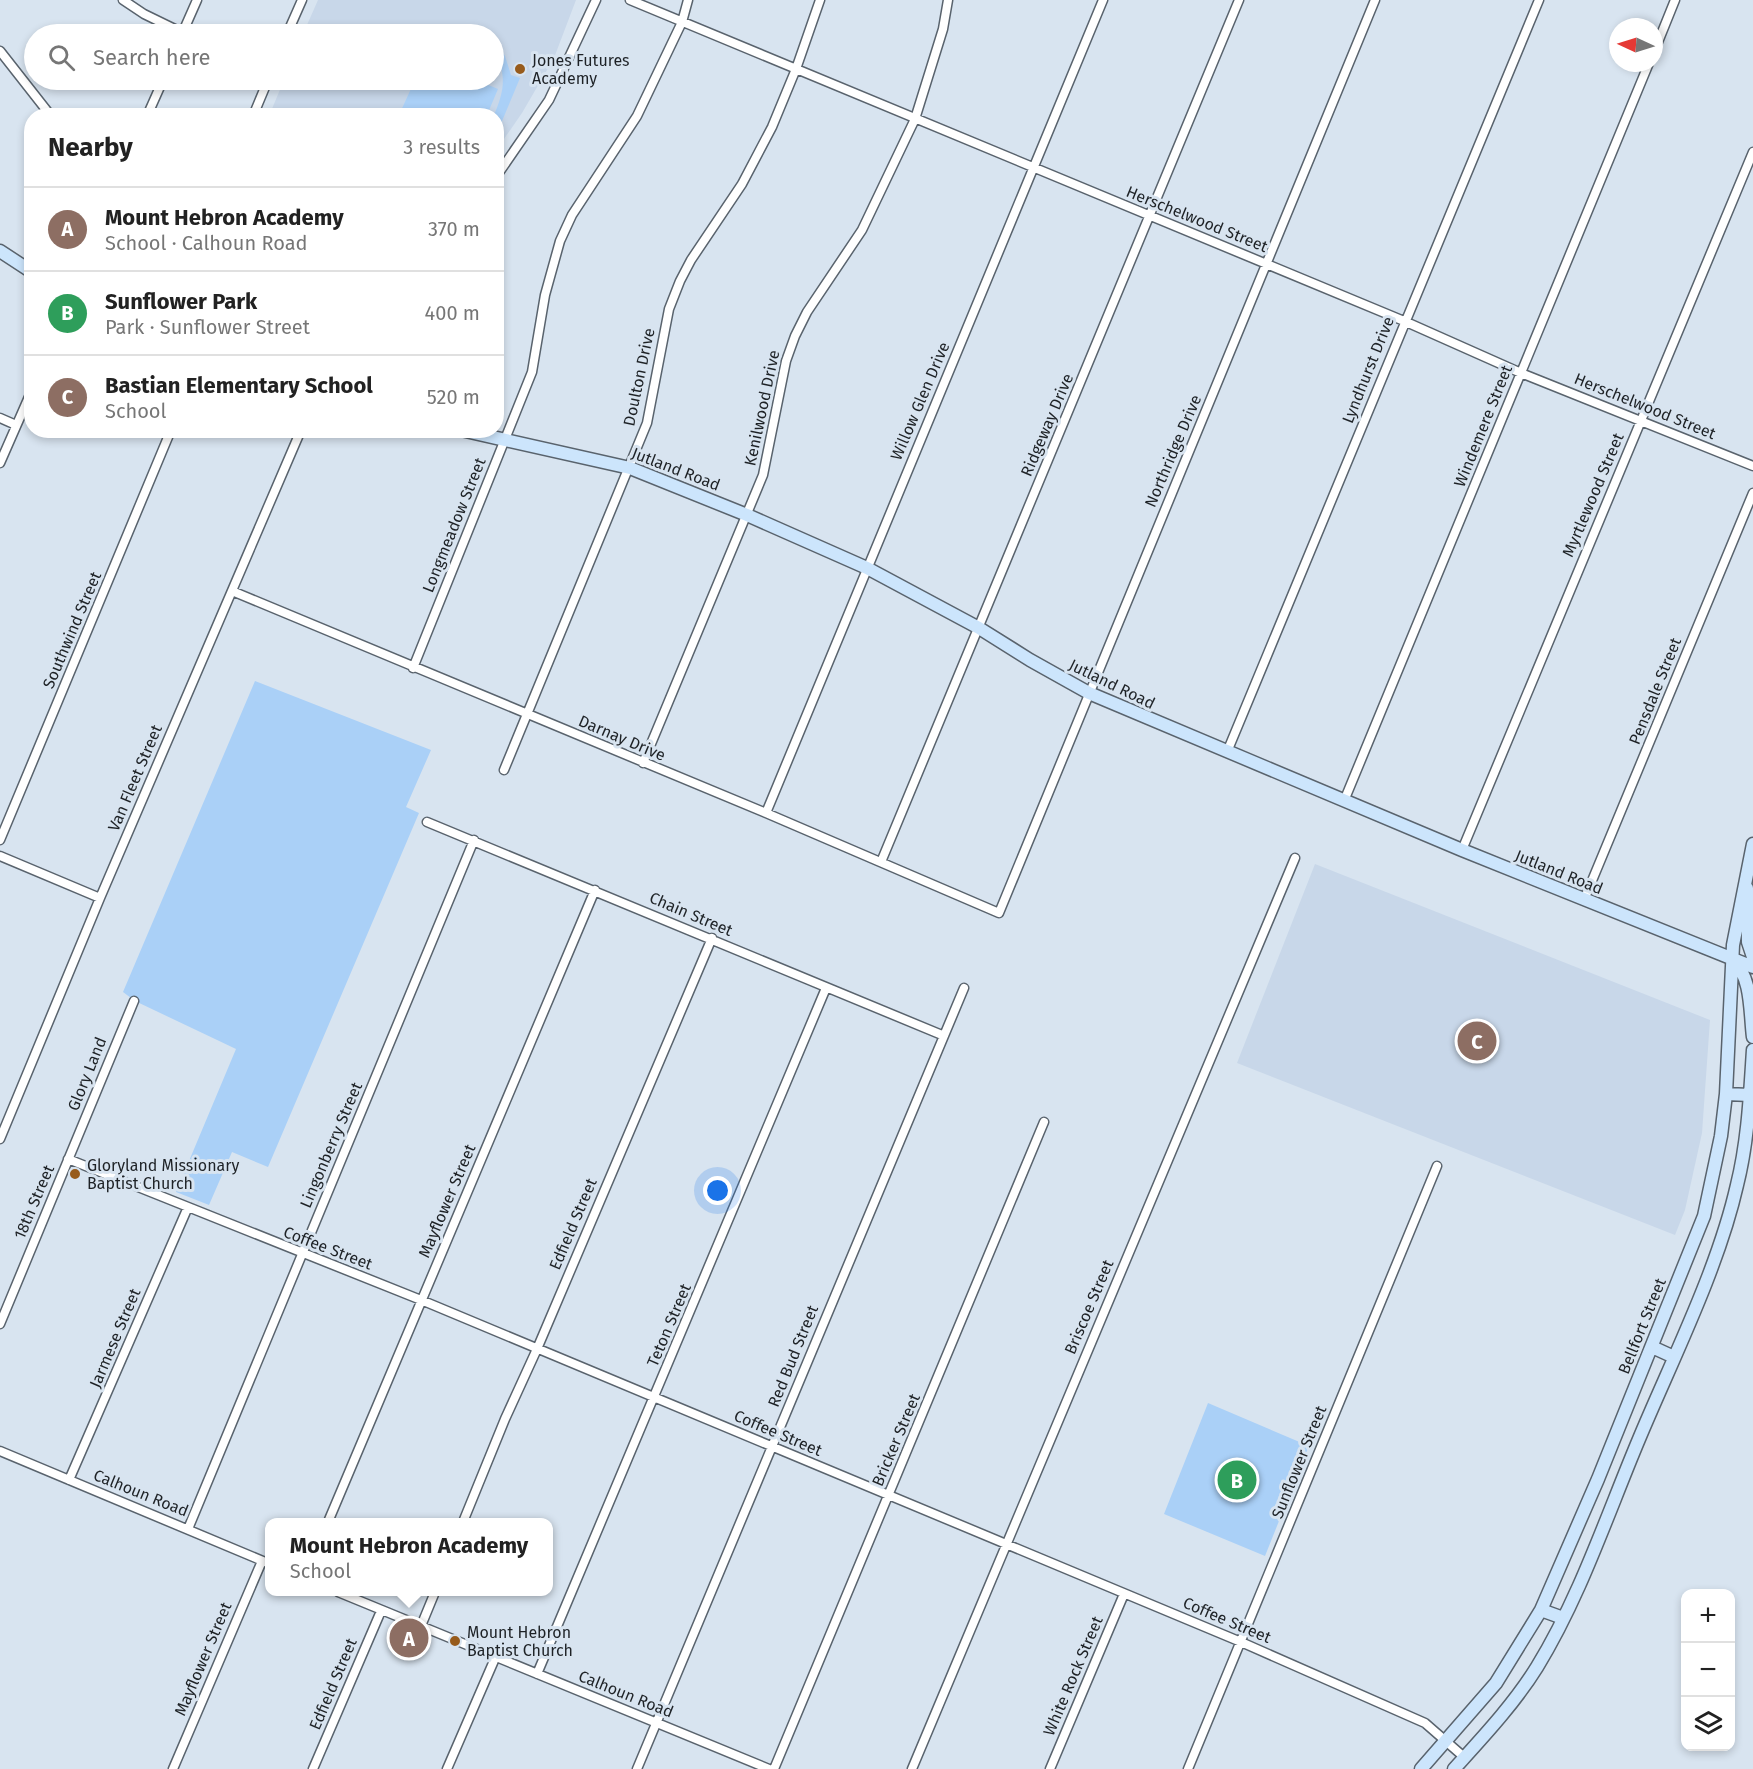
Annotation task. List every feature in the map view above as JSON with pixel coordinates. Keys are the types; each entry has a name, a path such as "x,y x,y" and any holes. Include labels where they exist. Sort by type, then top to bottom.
{"main road":[{"path":"0,251 24,267"},
{"name":"Jutland Road","path":"504,438 630,468 747,515 867,568 979,628 1089,693 1462,850 1753,967"},
{"name":"Bellfort Street","path":"1421,1769 1496,1683 1541,1610 1598,1479 1704,1216 1721,1136 1726,1095 1732,960 1747,866 1753,844"},
{"path":"1747,866 1748,942 1753,957"},
{"path":"1732,960 1740,967 1744,976 1753,1037"},
{"path":"1454,1769 1512,1703 1537,1667 1563,1618 1674,1357 1727,1223 1737,1185 1750,1095 1753,1050"},
{"path":"1726,1095 1750,1095"},
{"path":"1704,1216 1727,1223"},
{"path":"1652,1347 1674,1357"},
{"path":"1598,1479 1619,1486"},
{"path":"1541,1610 1563,1618"}],"street":[{"path":"123,0 144,15 162,24"},
{"path":"187,24 197,0"},
{"path":"291,24 302,0"},
{"path":"504,165 549,100 596,0"},
{"name":"Herschelwood Street","path":"630,0 1404,321 1521,373 1753,466"},
{"name":"Longmeadow Street","path":"413,668 532,372 547,285 560,241 572,215 637,116 682,22 688,0"},
{"name":"Doulton Drive","path":"504,770 647,423 669,309 680,281 691,260 742,184 772,127 796,69 820,0"},
{"name":"Kenilwood Drive","path":"643,763 763,475 781,382 795,336 807,312 862,230 915,119 943,29 948,0"},
{"name":"Willow Glen Drive","path":"766,813 1103,0"},
{"name":"Ridgeway Drive","path":"881,862 1239,0"},
{"name":"Northridge Drive","path":"999,913 1375,0"},
{"name":"Lyndhurst Drive","path":"1227,752 1539,0"},
{"path":"1663,30 1675,0"},
{"path":"0,51 24,82"},
{"name":"Windemere Street","path":"1344,801 1645,72"},
{"path":"31,90 45,108"},
{"path":"151,108 159,90"},
{"path":"256,108 264,90"},
{"name":"Myrtlewood Street","path":"1462,850 1753,152"},
{"path":"0,463 24,408"},
{"path":"0,418 16,425"},
{"name":"Southwind Street","path":"0,840 168,438"},
{"name":"Van Fleet Street","path":"0,1139 100,898 298,438"},
{"name":"Pensdale Street","path":"1584,900 1753,493"},
{"name":"Darnay Drive","path":"232,591 766,813 999,913"},
{"name":"Chain Street","path":"427,822 942,1035"},
{"name":"Lingonberry Street","path":"188,1528 474,840"},
{"path":"0,856 100,898"},
{"name":"Briscoe Street","path":"912,1769 1295,858"},
{"name":"Mayflower Street","path":"330,1518 595,891"},
{"name":"Edfield Street","path":"465,1518 712,939"},
{"name":"Teton Street","path":"537,1674 826,988"},
{"name":"Red Bud Street","path":"637,1769 942,1035 964,988"},
{"name":"Glory Land","path":"68,1159 134,1001"},
{"name":"Bricker Street","path":"774,1769 1044,1122"},
{"name":"Coffee Street","path":"68,1159 422,1300 1241,1642 1425,1723 1464,1757"},
{"name":"18th Street","path":"0,1324 68,1159"},
{"name":"Sunflower Street","path":"1188,1769 1437,1166"},
{"name":"Jarmese Street","path":"69,1480 188,1207"},
{"name":"Calhoun Road","path":"0,1451 265,1562"},
{"name":"Mayflower Street","path":"172,1769 265,1564"},
{"name":"White Rock Street","path":"1050,1769 1124,1594"},
{"name":"Calhoun Road","path":"347,1596 769,1769"},
{"path":"421,1626 433,1596"},
{"name":"Edfield Street","path":"313,1769 381,1611"},
{"path":"447,1769 496,1656"}],"shaded area":[{"name":"Jones Futures Academy","path":"318,0 576,0 554,58 504,139 504,108 272,108 280,90 504,90 504,24 307,24"},
{"path":"504,55 511,75 520,78 504,116 504,108 496,108 504,90"},
{"path":"410,90 498,90 490,108 402,108"},
{"path":"255,681 431,750 406,807 419,813 268,1167 232,1152 209,1205 176,1192 236,1049 135,1001 123,992"},
{"path":"1315,864 1710,1020 1702,1133 1685,1210 1675,1235 1237,1063"},
{"path":"1208,1403 1309,1446 1265,1556 1164,1514"}],"place":[{"name":"Jones Futures Academy","path":"520,69"},
{"name":"Bastian Elementary School","path":"1477,1041"},
{"name":"Gloryland Missionary Baptist Church","path":"75,1174"},
{"name":"Sunflower Park","path":"1237,1480"},
{"name":"Mount Hebron Academy","path":"409,1638"},
{"name":"Mount Hebron Baptist Church","path":"455,1641"}]}
